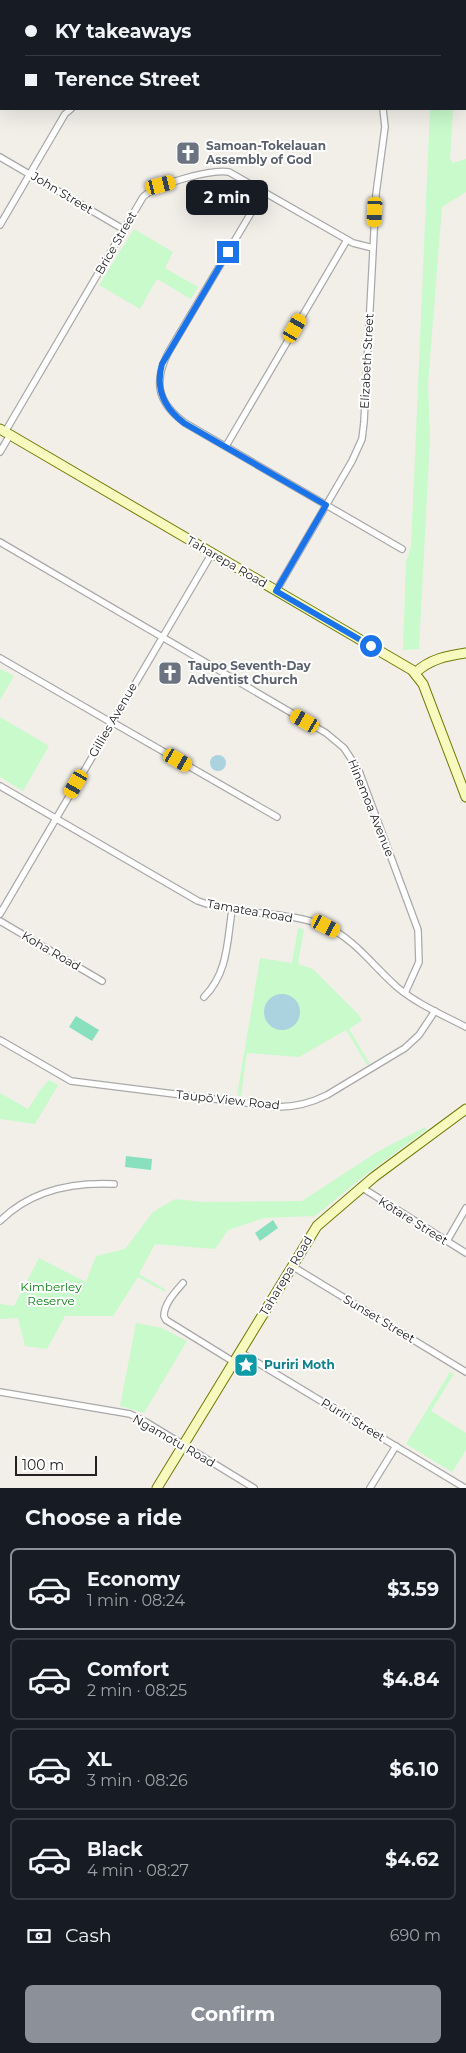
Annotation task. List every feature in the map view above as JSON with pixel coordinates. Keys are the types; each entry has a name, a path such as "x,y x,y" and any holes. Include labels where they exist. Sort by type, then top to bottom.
{"street":[{"path":"0,225 69,110"},
{"name":"Elizabeth Street","path":"276,591 352,462 362,438 376,194 385,127 383,110"},
{"name":"John Street","path":"0,156 123,229"},
{"name":"Brice Street","path":"0,452 5,432 142,197 153,188 223,171 236,175 347,240 361,246 373,248"},
{"path":"264,191 168,353 160,372 160,390 163,399 171,412 184,423 402,549"},
{"path":"226,446 347,240"},
{"name":"Taharepa Road","path":"5,432 415,673"},
{"name":"Hinemoa Avenue","path":"0,542 326,733 349,754 359,772 418,930 419,962 405,993"},
{"name":"Gillies Avenue","path":"0,914 212,553"},
{"path":"466,653 430,661 415,673 423,684 466,797"},
{"path":"0,658 277,818"},
{"name":"Tamatea Road","path":"0,786 188,896 208,905 305,920 326,926 346,938 405,993 466,1028"},
{"path":"204,998 219,979 224,964 232,910"},
{"name":"Koha Road","path":"0,921 102,981"},
{"name":"Taupō View Road","path":"0,1040 72,1081 278,1107 293,1107 317,1101 405,1048 419,1035 435,1011"},
{"name":"Taharepa Road","path":"157,1488 317,1226 361,1187 466,1109"},
{"path":"0,1222 23,1204 47,1191 80,1184 114,1184"},
{"name":"Kōtare Street","path":"361,1187 466,1253"},
{"path":"447,1241 466,1208"},
{"name":"Sunset Street","path":"292,1266 466,1372"},
{"path":"183,1284 176,1290 166,1307 164,1316 170,1323 234,1362"},
{"name":"Pūriri Street","path":"240,1352 465,1488"},
{"name":"Ngamotu Road","path":"0,1392 130,1414 254,1488"},
{"path":"370,1488 396,1446"}],"green space":[{"path":"430,110 453,110 450,159 453,163 466,159 466,192 442,207 428,384 430,439 419,649 403,650 406,562 411,547"},
{"path":"134,229 173,252 165,268 198,287 191,299 157,279 140,309 99,285"},
{"path":"0,670 14,676 0,700"},
{"path":"0,717 49,746 23,791 0,777"},
{"path":"298,928 304,929 298,964 313,969 358,1014 362,1020 349,1029 370,1064 367,1065 346,1030 299,1057 247,1053 241,1096 237,1095 260,958 292,963"},
{"path":"76,1016 99,1030 92,1041 69,1027"},
{"path":"49,1080 58,1085 35,1124 0,1119 0,1093 28,1109"},
{"name":"Kimberley Reserve","path":"425,1127 426,1130 364,1176 315,1216 264,1218 228,1230 215,1249 155,1244 139,1274 166,1290 165,1292 138,1277 113,1316 65,1316 47,1349 25,1346 18,1318 0,1319 0,1304 14,1306 39,1258 86,1282 96,1256 125,1249 153,1212 175,1199 202,1202 302,1201 377,1152"},
{"path":"126,1156 152,1159 151,1170 125,1167"},
{"path":"273,1220 278,1228 260,1241 255,1233"},
{"path":"136,1323 162,1328 187,1341 144,1413 120,1406"},
{"path":"450,1372 454,1374 431,1411 466,1433 466,1450 452,1472 406,1444"}],"water":[{"path":"215,755 221,755 226,760 224,769 215,771 210,766 210,760"},
{"path":"282,994 289,995 295,999 299,1005 299,1019 295,1025 289,1029 282,1030 275,1029 269,1025 265,1019 264,1012 265,1005 269,999 275,995"}],"place":[{"name":"Samoan-Tokelauan Assembly of God","path":"188,153"},
{"name":"Taupo Seventh-Day Adventist Church","path":"170,673"},
{"name":"Puriri Moth","path":"246,1365"}],"route":[{"path":"228,252 162,364 159,381 163,399 171,412 184,423 326,505 276,591 371,646"}]}
